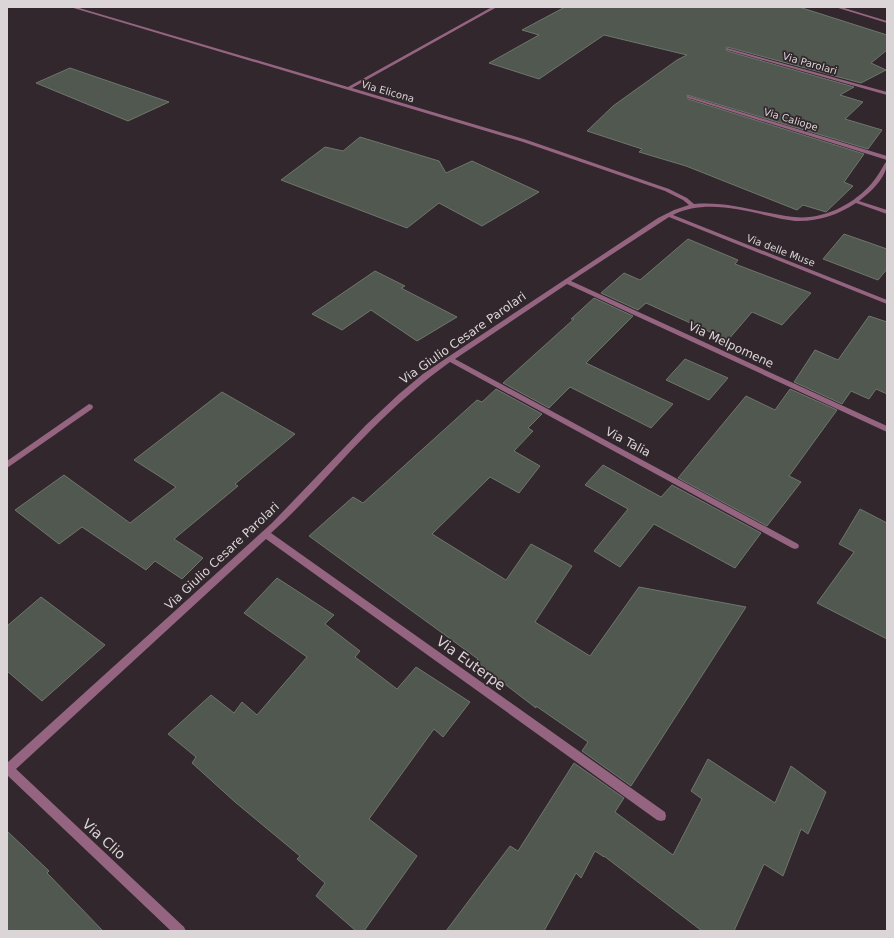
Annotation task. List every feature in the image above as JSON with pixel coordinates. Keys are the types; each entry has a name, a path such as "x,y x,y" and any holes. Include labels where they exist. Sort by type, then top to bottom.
{"street":[{"name":"Via Elicona","path":"72,7 525,141 667,190 685,199 694,206"},
{"path":"348,89 494,7"},
{"path":"838,7 887,22"},
{"name":"Via Parolari","path":"729,49 887,94"},
{"name":"Via Caliope","path":"690,97 887,158"},
{"name":"Via Giulio Cesare Parolari","path":"8,769 266,534 369,427 426,376 450,359 660,219 682,208 710,205 726,206 779,217 805,220 827,215 855,201 869,190 887,164"},
{"path":"855,201 887,212"},
{"name":"Via delle Muse","path":"669,215 887,302"},
{"name":"Via Melpomene","path":"566,281 887,429"},
{"name":"Via Talia","path":"450,359 795,546"},
{"path":"7,465 89,407"},
{"name":"Via Euterpe","path":"266,534 661,816"},
{"name":"Via Clio","path":"8,769 180,931"}],"building":[{"path":"565,7 799,7 887,35 887,50 871,63 886,70 861,83 727,47 726,48 727,51 854,87 840,95 863,102 845,119 882,130 868,149 687,95 688,99 864,154 844,182 853,186 826,212 803,205 797,210 686,166 639,152 642,149 587,131 613,106 677,60 687,55 604,35 539,79 489,63 539,35 522,30"},
{"path":"70,68 169,102 128,121 36,83"},
{"path":"360,137 439,161 446,173 472,161 539,192 482,226 439,203 407,228 281,180 325,147 343,151"},
{"path":"844,234 887,249 887,269 878,280 823,259"},
{"path":"688,239 738,260 735,264 811,293 782,325 752,312 728,340 646,303 638,310 601,293 624,273 640,280"},
{"path":"375,271 405,286 401,288 457,317 417,341 371,310 342,330 312,314"},
{"path":"594,298 633,316 586,363 673,404 651,428 570,387 549,408 503,383 574,319 571,319"},
{"path":"869,316 887,322 887,394 876,389 869,399 851,391 842,404 794,382 815,350 838,360"},
{"path":"685,359 728,378 709,400 666,380"},
{"path":"496,389 542,414 528,428 533,431 514,451 540,466 519,493 490,477 432,534 506,580 531,544 572,566 535,622 590,656 639,587 746,607 631,786 582,751 588,742 536,706 536,708 476,662 478,659 309,536 353,497 363,503 477,400 482,402"},
{"path":"790,389 837,410 789,476 801,482 767,526 678,478 746,396 775,410"},
{"path":"222,392 295,434 235,484 238,486 174,539 203,558 182,579 155,561 146,570 82,527 59,544 15,510 64,475 130,523 176,487 134,460"},
{"path":"603,465 661,497 672,485 761,533 735,568 654,524 620,567 594,551 628,509 585,485"},
{"path":"860,509 887,523 887,639 817,603 854,552 839,544"},
{"path":"277,578 334,615 325,624 360,651 355,657 397,689 416,667 470,702 443,737 434,729 369,819 417,856 364,931 356,931 316,896 325,883 297,859 300,856 235,802 192,763 196,757 168,734 211,695 234,713 242,702 257,715 307,657 244,613"},
{"path":"41,597 105,645 42,701 7,671 7,626"},
{"path":"708,759 775,803 791,766 826,792 808,834 801,829 783,876 764,864 734,931 702,931 604,856 595,851 581,878 576,873 544,931 446,931 510,846 518,851 574,763 624,798 615,812 673,855 702,799 691,791"},
{"path":"7,831 49,871 47,873 103,931 7,931"}]}
